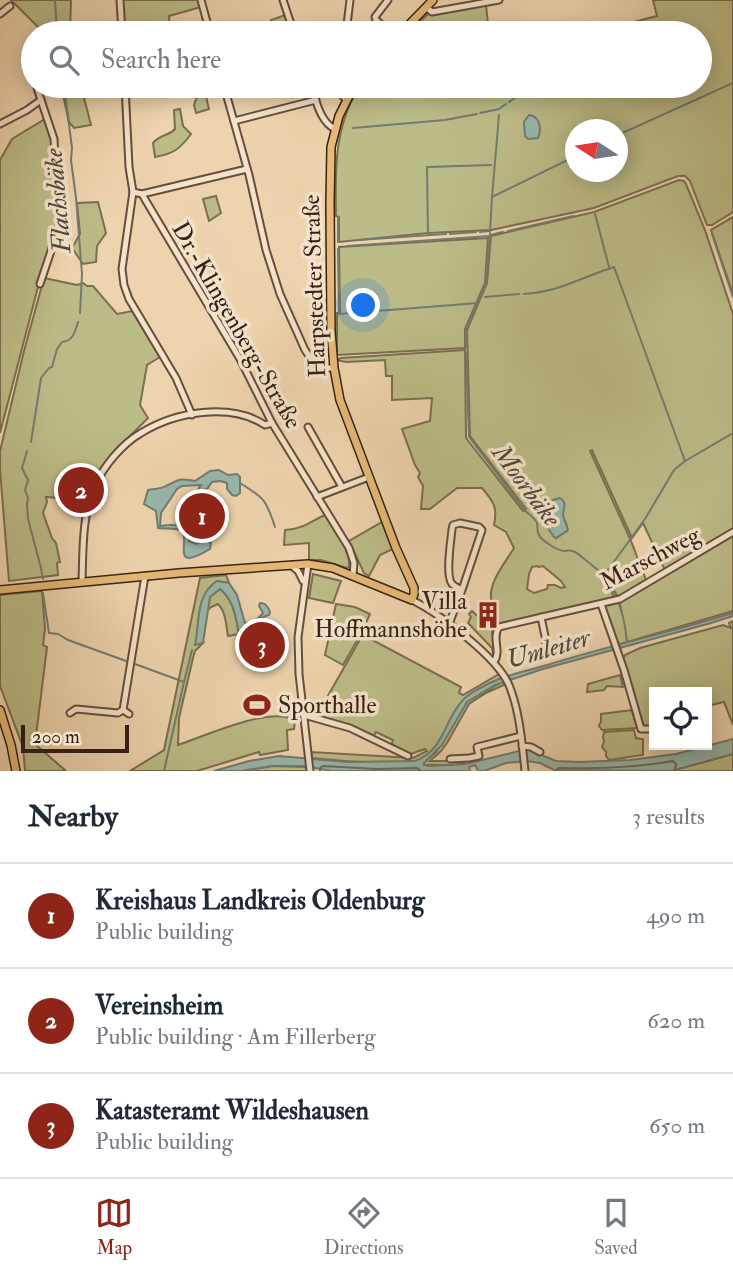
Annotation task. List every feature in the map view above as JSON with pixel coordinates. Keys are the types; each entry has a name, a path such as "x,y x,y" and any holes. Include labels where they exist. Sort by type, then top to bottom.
{"main road":[{"path":"413,21 433,0"},
{"name":"Harpstedter Straße","path":"346,100 331,147 331,331 334,368 340,400 414,588 412,600"},
{"path":"0,590 308,564 353,575 412,600"},
{"path":"0,710 16,771"}],"street":[{"path":"120,0 121,21"},
{"path":"201,0 207,21"},
{"path":"283,0 290,21"},
{"path":"347,21 350,0"},
{"path":"377,21 375,17 388,0"},
{"path":"426,7 432,12 499,0"},
{"path":"0,14 10,6"},
{"path":"126,98 132,192 122,264 124,285 176,378 191,415"},
{"path":"227,98 266,250 280,294 298,335 316,366 334,368"},
{"path":"0,124 41,100 54,139 59,227 40,284"},
{"path":"234,121 316,100 328,126 335,129"},
{"path":"132,192 142,194 247,169"},
{"name":"Dr.-Klingenberg-Straße","path":"142,194 240,359 272,423 349,548 354,563 353,575"},
{"path":"82,582 84,539 91,495 103,471 120,451 141,433 165,421 211,412 246,416 265,425 272,423"},
{"path":"308,427 342,487"},
{"path":"317,497 369,477"},
{"path":"449,624 462,590 482,530 460,523 450,525 449,581 462,590"},
{"name":"Marschweg","path":"494,662 497,657 495,635 499,627 617,600 733,532"},
{"path":"308,564 298,637 298,667 310,771"},
{"path":"290,565 303,578 304,588"},
{"path":"123,710 145,576"},
{"path":"412,600 449,624 494,662 502,673 513,696 525,771"},
{"path":"601,604 641,729 649,729"},
{"path":"541,617 545,646"},
{"path":"70,713 76,709 118,713 123,710"},
{"path":"123,710 130,714"},
{"path":"303,715 350,728 408,756"},
{"path":"450,759 479,756 477,747 521,736"},
{"path":"522,748 530,747 540,752"}],"green space":[{"path":"11,0 71,0 70,21 32,21"},
{"path":"121,0 199,0 201,7 169,16 169,21 122,21"},
{"path":"653,0 733,0 733,212 712,225 707,225 690,181 685,176 678,176 594,208 491,230 339,242 336,165 345,117 353,98 712,98 712,21 638,21 657,16"},
{"path":"486,5 488,21 421,21 429,13"},
{"path":"285,15 287,21 271,21"},
{"path":"64,98 84,98 91,125 74,128 69,122"},
{"path":"197,98 206,98 209,109 196,113 194,105"},
{"path":"180,109 183,126 191,134 176,150 155,157 153,143 175,129 174,110"},
{"path":"45,119 53,140 58,226 39,283 0,433 0,160 12,139"},
{"path":"679,180 686,184 705,230 733,314 733,529 665,570 643,523 632,538 592,450 590,451 646,580 618,597 604,574 600,573 614,598 496,626 492,632 493,653 492,648 468,623 472,611 492,626 498,616 496,604 492,603 492,589 497,574 514,548 506,532 494,525 495,509 492,501 482,488 457,488 430,509 421,509 423,486 418,477 420,473 402,429 430,421 432,398 392,400 392,376 386,376 385,360 336,360 465,350 466,438 523,511 526,509 470,436 467,330 487,283 491,236 594,212","holes":["559,498 567,531 556,538 543,506","543,566 565,587 548,585 547,589 534,593 527,589 532,567"]},
{"path":"216,196 221,213 209,221 203,199"},
{"path":"98,202 106,233 97,246 96,262 83,264 72,248 80,234 77,203"},
{"path":"733,217 733,294 711,230"},
{"path":"488,238 485,283 465,329 465,348 337,355 337,313 340,313 339,247"},
{"path":"44,278 93,286 117,314 132,311 160,357 147,365 140,405 148,418 104,466 86,501 46,497 43,513 56,543 60,562 57,563 58,575 9,581 0,451"},
{"path":"325,515 348,554 347,568 321,560 309,560 309,543 284,545 285,530 301,527"},
{"path":"382,522 393,549 380,555 369,576 364,573 349,541"},
{"path":"733,535 733,611 617,645 604,606 618,602 622,612 619,601"},
{"path":"313,574 341,581 333,603 309,598"},
{"path":"226,575 229,583 217,581 202,601 196,644 203,643 195,651 193,658 179,718 178,745 220,729 271,716 295,721 294,729 287,730 288,750 260,755 259,752 197,771 130,771 164,750 200,578"},
{"path":"220,589 231,604 239,634 228,636 224,615 218,604 207,611 210,597"},
{"path":"42,591 45,629 43,645 47,647 35,744 66,771 25,771 23,747 0,686 0,595"},
{"path":"336,604 355,607 370,614 343,665 325,655"},
{"path":"733,621 733,725 724,702 712,705 712,687 649,687 649,728 645,728 636,709 633,688 630,688 623,659 625,655 640,648 723,625 731,628 729,623"},
{"path":"362,636 461,687 459,693 463,695 499,674 502,678 477,690 461,703 438,744 420,760 373,762 312,758 311,752 413,758 427,751 425,749 408,755 391,747 393,740 376,732 373,737 317,715"},
{"path":"620,675 623,687 607,686 604,690 587,692 588,684"},
{"path":"504,681 506,684 469,704 447,743 430,761 465,763 424,765 436,752 467,702"},
{"path":"632,710 637,728 602,730 599,726 601,714"},
{"path":"634,730 636,738 643,739 643,755 609,760 602,747 604,732"},
{"path":"733,754 733,771 671,771"},
{"path":"272,766 306,767 306,771 241,771"}],"water":[{"path":"529,115 536,118 539,124 538,138 528,139 525,136 524,122"},
{"path":"219,470 240,477 240,493 232,495 227,489 227,483 221,481 212,482 203,490 201,497 198,497 197,491 201,485 182,486 177,489 161,513 160,526 179,526 186,531 189,541 196,544 208,540 211,543 210,549 189,558 185,556 183,534 180,530 158,528 156,511 144,504 148,490 162,488 180,480 195,481 210,471"},
{"path":"560,498 564,503 563,515 568,530 556,538 544,522 542,509 547,503"},
{"path":"217,581 229,583 237,595 245,623 256,620 263,613 260,603 268,607 269,615 246,626 247,633 243,636 239,634 231,604 220,589 210,597 203,643 195,645 202,601"},
{"path":"733,613 733,616 711,623 543,669 495,685 467,702 442,745 424,765 466,764 527,749 556,761 630,760 691,750 712,750 712,745 733,739 733,754 671,771 554,770 540,763 527,761 506,763 484,771 478,771 475,765 469,767 470,771 332,771 304,766 272,766 241,771 214,771 279,756 347,762 415,761 425,756 438,743 463,700 472,692 511,675"}],"waterway":[{"name":"Flachsbäke","path":"55,0 56,21"},
{"name":"Moorbäke","path":"712,92 733,83"},
{"name":"Flachsbäke","path":"66,98 82,274 80,313"},
{"path":"509,102 515,98"},
{"name":"Moorbäke","path":"628,130 700,98"},
{"path":"480,113 499,109 506,104"},
{"path":"353,128 445,120 477,114"},
{"path":"492,197 499,115"},
{"name":"Moorbäke","path":"490,232 492,197 565,161"},
{"path":"428,235 427,167 491,165"},
{"path":"595,214 609,267"},
{"path":"508,231 573,216"},
{"path":"338,217 338,242"},
{"path":"480,232 489,231"},
{"path":"450,234 476,232"},
{"path":"490,235 503,232"},
{"path":"359,240 446,234"},
{"name":"Moorbäke","path":"466,347 466,329 486,283 490,234"},
{"path":"712,234 733,297"},
{"path":"347,246 490,236"},
{"path":"338,249 339,314 478,303"},
{"path":"524,294 559,287 614,267 685,461"},
{"path":"485,297 519,294"},
{"name":"Flachsbäke","path":"31,442 41,378 52,367 57,349 73,335 78,322"},
{"name":"Moorbäke","path":"466,352 469,437 525,511 535,519 541,538 558,550 577,553 605,578 620,608 627,642"},
{"path":"605,574 645,519 674,470 733,433"},
{"name":"Flachsbäke","path":"27,451 22,468 28,480 25,490 28,498 28,519 43,579"},
{"path":"240,483 263,500 275,527"},
{"name":"Flachsbäke","path":"43,593 49,633 58,634 126,661"},
{"path":"184,682 192,650"},
{"name":"Flachsbäke","path":"135,664 184,682 164,771"}],"place":[{"name":"Vereinsheim","path":"81,490"},
{"name":"Kreishaus Landkreis Oldenburg","path":"202,516"},
{"name":"Villa Hoffmannshöhe","path":"488,615"},
{"name":"Katasteramt Wildeshausen","path":"262,645"},
{"name":"Sporthalle","path":"257,705"}],"water label":[{"name":"Umleiter","path":"548,648"}]}
